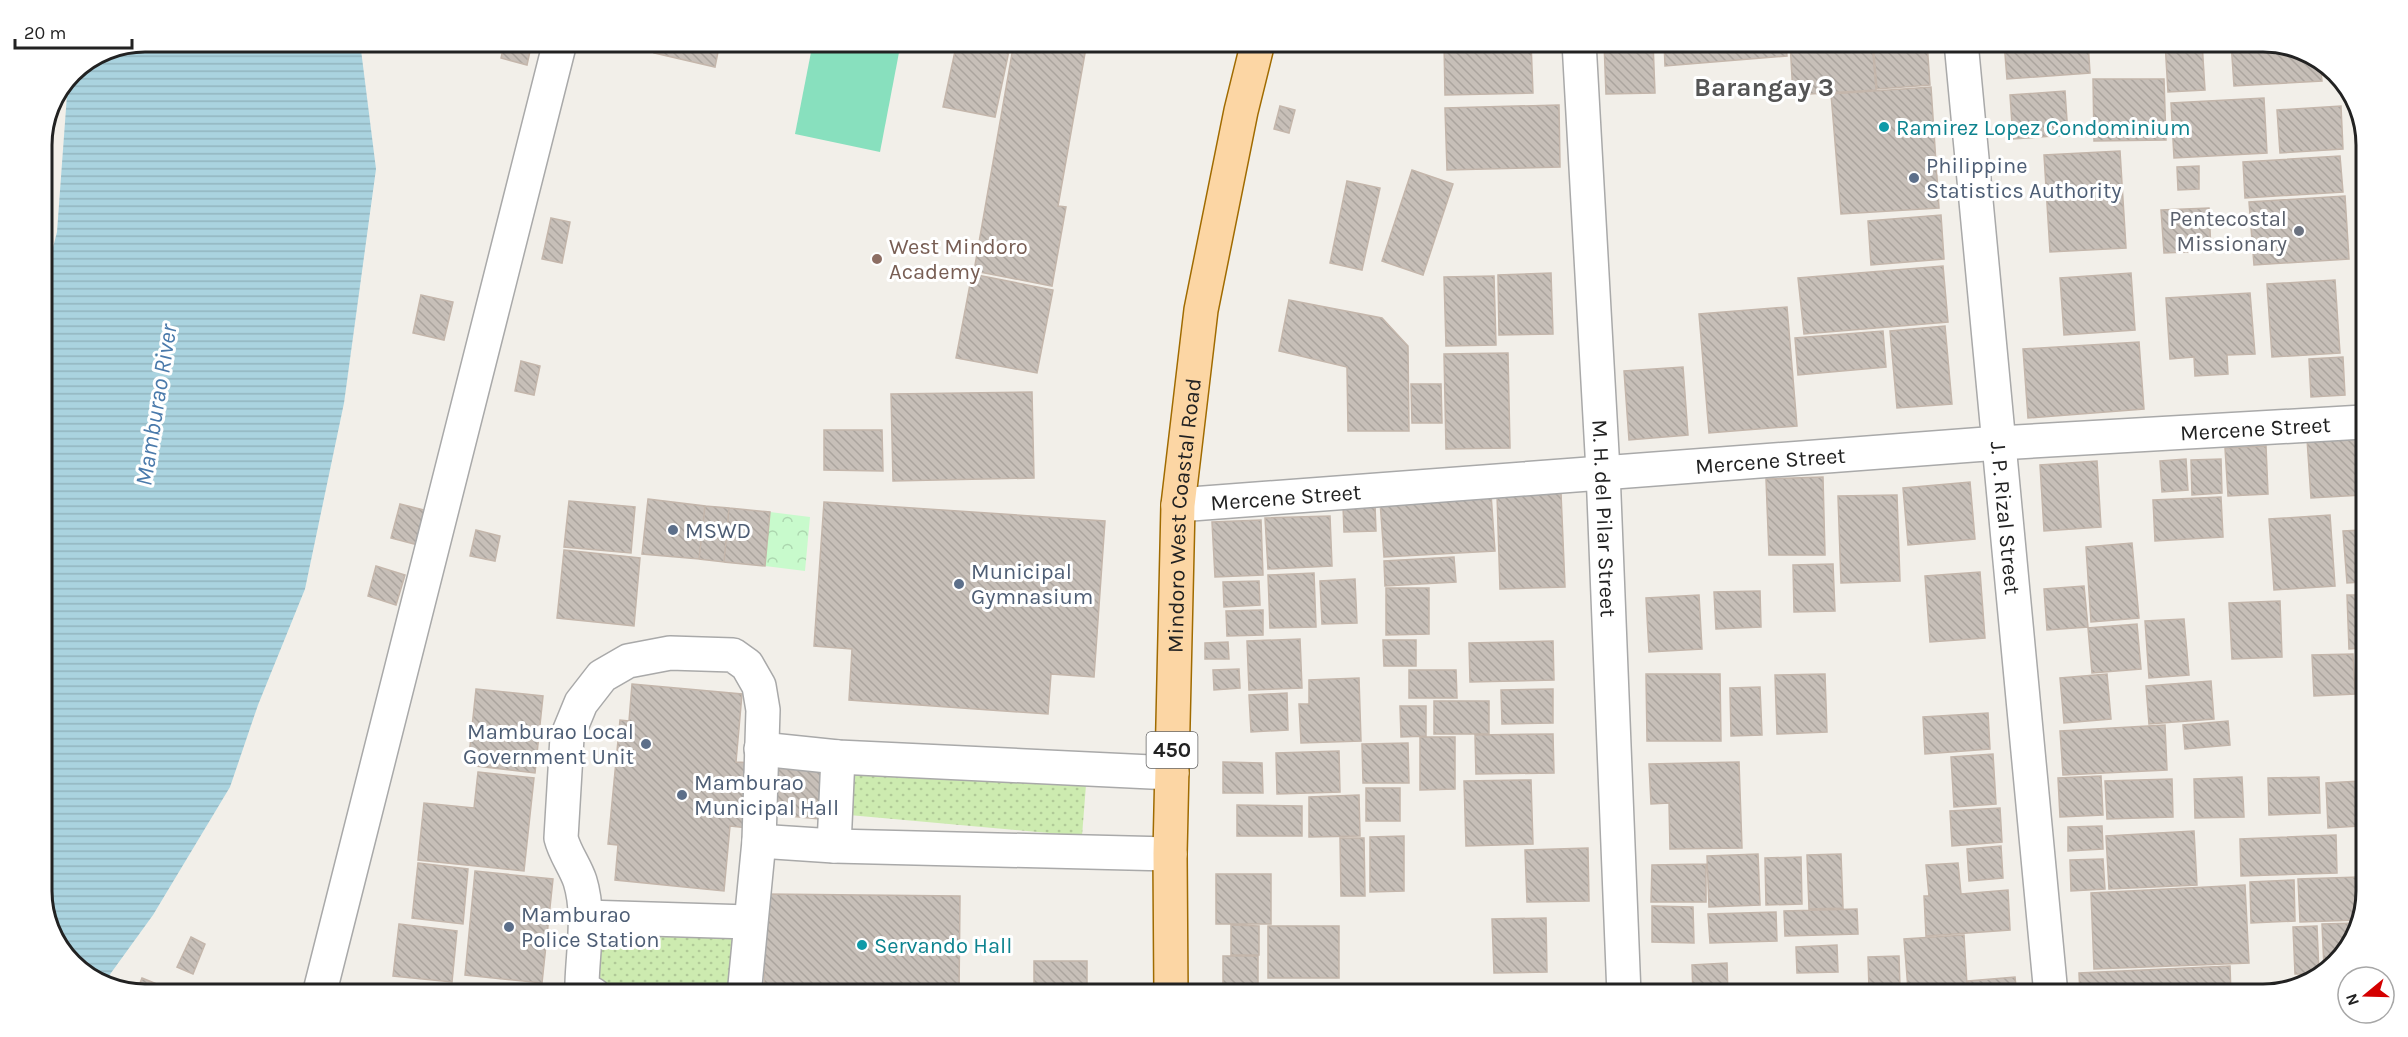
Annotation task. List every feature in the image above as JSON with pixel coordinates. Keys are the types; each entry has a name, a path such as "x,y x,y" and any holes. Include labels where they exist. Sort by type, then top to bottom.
{"main road":[{"name":"Mindoro West Coastal Road","path":"1171,984 1170,854 1178,505 1201,310 1240,111 1255,52"}],"street":[{"path":"322,984 557,52"},
{"name":"M. H. del Pilar Street","path":"1580,52 1603,471 1624,984"},
{"name":"J. P. Rizal Street","path":"1962,52 2050,984"},
{"name":"Mercene Street","path":"1178,505 1999,442 2355,422"},
{"path":"582,984 585,917 580,881 561,838 567,737 580,703 602,676 628,661 670,653 733,655 747,665 759,686 763,710 759,841 749,922 745,984"},
{"path":"761,749 838,757 1172,773"},
{"path":"834,846 838,757"},
{"path":"759,841 834,846 1170,854"},
{"path":"585,917 749,922"}],"green space":[{"path":"811,52 899,52 880,152 795,134"},
{"path":"770,512 810,517 805,571 765,566"},
{"path":"854,753 1087,772 1082,836 849,815"},
{"path":"586,933 743,936 743,984 586,983"}],"water":[{"name":"Mamburao River","path":"146,52 361,52 376,169 344,403 305,589 258,705 230,787 153,915 109,976 84,961 68,943 57,921 53,897 53,247 57,232 67,96 94,68 128,54"}],"building":[{"path":"502,52 530,52 527,65 501,58"},
{"path":"654,52 718,52 715,67"},
{"path":"955,52 1009,52 995,117 943,107"},
{"path":"1012,52 1085,52 1058,206 1066,207 1052,286 974,271"},
{"path":"1444,52 1531,52 1533,93 1445,95"},
{"path":"1604,52 1653,52 1655,93 1606,94"},
{"path":"1664,52 1787,52 1787,56 1665,66"},
{"path":"1791,52 1873,52 1876,90 1793,95"},
{"path":"1874,52 1928,52 1930,85 1877,89"},
{"path":"2005,52 2089,52 2090,73 2007,79"},
{"path":"2166,52 2203,52 2205,90 2168,92"},
{"path":"2232,52 2280,54 2314,68 2321,74 2322,81 2234,86"},
{"path":"2093,79 2164,79 2166,140 2094,141"},
{"name":"Ramirez Lopez Condominium","path":"1931,87 1939,208 1841,214 1831,94"},
{"path":"2065,91 2068,135 2013,139 2010,95"},
{"path":"2264,98 2267,153 2174,158 2171,103"},
{"path":"1559,105 1560,167 1447,170 1445,108"},
{"path":"1280,106 1295,110 1289,133 1274,129"},
{"path":"2341,106 2343,149 2280,153 2277,110"},
{"path":"2120,151 2126,248 2050,252 2044,155"},
{"path":"2340,156 2343,192 2245,198 2243,162"},
{"path":"2199,166 2199,189 2178,190 2177,167"},
{"path":"1412,170 1453,184 1423,275 1382,261"},
{"path":"1347,181 1380,188 1362,270 1330,263"},
{"name":"Pentecostal Missionary","path":"2345,196 2349,259 2254,265 2249,202"},
{"path":"2209,208 2211,251 2164,253 2161,210"},
{"path":"1941,215 1944,259 1871,265 1868,221"},
{"path":"551,218 570,222 562,263 542,259"},
{"path":"1943,266 1948,322 1804,334 1798,278"},
{"path":"1551,273 1553,334 1499,335 1498,275"},
{"path":"2131,273 2135,330 2064,335 2060,278"},
{"path":"972,274 1053,290 1037,373 956,358"},
{"path":"1494,276 1496,345 1446,346 1444,277"},
{"path":"2335,280 2340,353 2272,357 2267,284"},
{"path":"2250,293 2255,354 2227,355 2228,374 2195,376 2194,357 2170,359 2166,298"},
{"path":"421,295 453,302 444,340 413,333"},
{"path":"1289,300 1382,318 1408,346 1409,431 1348,431 1347,367 1279,351"},
{"path":"1787,307 1797,426 1709,433 1699,314"},
{"path":"1945,326 1952,404 1897,408 1890,331"},
{"path":"1883,331 1886,367 1798,375 1795,338"},
{"path":"2139,342 2144,409 2028,418 2023,349"},
{"path":"1508,353 1510,448 1446,449 1444,354"},
{"path":"2343,357 2345,395 2311,397 2309,359"},
{"path":"521,361 540,366 534,395 515,391"},
{"path":"1683,367 1688,435 1629,440 1624,371"},
{"path":"1411,384 1441,384 1442,423 1412,423"},
{"path":"1032,392 1034,478 893,481 891,394"},
{"path":"824,430 882,430 883,471 824,470"},
{"path":"2355,436 2355,495 2311,498 2307,439"},
{"path":"2266,446 2268,494 2228,496 2225,448"},
{"path":"2186,459 2188,490 2162,492 2160,461"},
{"path":"2221,459 2222,493 2192,495 2191,460"},
{"path":"2097,461 2101,527 2044,531 2040,465"},
{"path":"1823,477 1825,555 1769,555 1766,479"},
{"path":"1970,482 1975,539 1908,545 1903,488"},
{"path":"1561,493 1565,587 1500,589 1497,495"},
{"path":"1491,494 1495,551 1384,557 1380,501"},
{"path":"1897,495 1900,581 1841,583 1838,496"},
{"path":"2221,497 2223,537 2155,541 2153,500"},
{"name":"MSWD","path":"648,499 705,506 699,559 642,554"},
{"path":"569,501 635,507 631,553 564,547"},
{"name":"Municipal Gymnasium","path":"824,502 1105,521 1094,677 1051,674 1048,714 849,700 852,649 814,646"},
{"path":"400,504 432,512 422,546 391,538"},
{"path":"1375,505 1376,531 1344,532 1343,506"},
{"path":"705,506 729,508 724,562 699,559"},
{"path":"729,508 770,512 765,566 724,562"},
{"path":"2330,515 2335,586 2274,590 2269,519"},
{"path":"1330,516 1332,566 1268,569 1265,518"},
{"path":"1261,520 1263,575 1215,577 1212,522"},
{"path":"476,530 500,536 495,561 470,556"},
{"path":"2356,530 2356,582 2347,583 2343,531"},
{"path":"2132,543 2139,618 2091,622 2086,547"},
{"path":"564,550 640,558 634,626 557,618"},
{"path":"1454,557 1456,582 1385,586 1384,561"},
{"path":"1833,564 1835,611 1794,612 1793,565"},
{"path":"376,566 405,575 396,605 368,596"},
{"path":"1980,572 1985,638 1930,642 1925,576"},
{"path":"1314,573 1316,627 1270,628 1268,575"},
{"path":"1355,579 1357,623 1322,624 1320,581"},
{"path":"1259,581 1260,605 1224,607 1223,582"},
{"path":"2084,586 2088,627 2047,630 2044,589"},
{"path":"1386,588 1429,588 1429,634 1386,635"},
{"path":"1760,591 1761,627 1716,629 1714,592"},
{"path":"1699,595 1702,649 1649,652 1646,598"},
{"path":"2347,595 2356,595 2356,648 2349,649"},
{"path":"2280,601 2282,657 2232,659 2229,603"},
{"path":"1263,610 1263,635 1227,636 1226,611"},
{"path":"2184,619 2189,675 2149,678 2145,621"},
{"path":"2137,624 2141,669 2092,673 2088,628"},
{"path":"1300,639 1302,688 1249,690 1247,641"},
{"path":"1383,640 1416,640 1416,666 1384,666"},
{"path":"1553,641 1554,680 1470,682 1469,643"},
{"path":"1228,642 1229,659 1205,659 1205,643"},
{"path":"2353,654 2355,694 2314,696 2312,655"},
{"path":"1239,669 1240,688 1214,690 1213,670"},
{"path":"1409,670 1456,670 1457,698 1409,698"},
{"path":"1646,674 1720,674 1721,741 1647,741"},
{"path":"1825,674 1827,732 1777,734 1775,675"},
{"path":"2107,674 2111,719 2064,723 2060,678"},
{"path":"1359,678 1361,741 1301,743 1299,704 1309,704 1309,680"},
{"path":"2211,681 2214,719 2149,724 2146,686"},
{"name":"Mamburao Municipal Hall","path":"632,684 742,694 736,762 754,763 748,828 730,826 724,891 615,880 618,845 608,844 620,720 629,721"},
{"path":"1760,687 1762,735 1731,736 1730,688"},
{"path":"476,689 543,696 535,773 468,765"},
{"path":"1553,689 1553,723 1502,724 1501,690"},
{"path":"1287,693 1288,730 1251,732 1249,695"},
{"path":"1434,701 1489,701 1489,734 1434,734"},
{"path":"1400,706 1426,706 1426,736 1401,737"},
{"path":"1988,713 1990,749 1925,754 1923,717"},
{"path":"2228,721 2230,745 2185,749 2183,725"},
{"path":"2165,725 2167,770 2063,775 2060,731"},
{"path":"1553,734 1554,773 1476,774 1475,735"},
{"path":"1420,737 1455,737 1455,789 1420,790"},
{"path":"1408,743 1409,783 1363,783 1362,744"},
{"path":"1339,751 1340,792 1277,794 1276,753"},
{"path":"1993,754 1996,804 1954,807 1951,757"},
{"path":"776,760 824,765 819,819 770,814"},
{"path":"1223,762 1262,763 1263,793 1223,793"},
{"path":"1739,762 1742,848 1670,849 1669,803 1651,804 1649,764"},
{"path":"478,772 534,778 524,871 418,860 424,803 474,808"},
{"path":"2101,776 2103,815 2060,817 2058,778"},
{"path":"2242,777 2244,817 2195,818 2194,779"},
{"path":"2319,777 2320,813 2269,815 2268,778"},
{"path":"2172,779 2173,817 2107,819 2105,781"},
{"path":"1531,780 1533,844 1466,846 1464,781"},
{"path":"2356,781 2356,826 2328,828 2326,783"},
{"path":"1366,788 1400,788 1400,821 1366,821"},
{"path":"1359,795 1360,836 1309,837 1309,797"},
{"path":"1237,805 1302,806 1302,836 1237,836"},
{"path":"2000,808 2002,842 1952,846 1950,811"},
{"path":"2102,826 2103,849 2068,851 2068,827"},
{"path":"2194,831 2197,885 2109,889 2106,836"},
{"path":"2336,835 2337,873 2241,876 2240,839"},
{"path":"1404,836 1404,891 1370,892 1370,837"},
{"path":"1340,838 1364,838 1365,896 1341,896"},
{"path":"2001,846 2003,878 1969,881 1967,849"},
{"path":"1588,848 1589,901 1527,902 1525,850"},
{"path":"1758,854 1760,905 1709,907 1707,856"},
{"path":"1841,854 1843,908 1809,909 1807,855"},
{"path":"1801,857 1802,904 1766,905 1765,858"},
{"path":"2103,859 2105,889 2071,891 2070,860"},
{"path":"418,863 468,869 463,924 412,918"},
{"path":"1958,863 1961,894 2008,890 2010,930 1926,936 1924,896 1929,896 1926,865"},
{"path":"1706,864 1706,902 1651,902 1652,865"},
{"name":"Mamburao Police Station","path":"475,871 553,879 542,983 465,975"},
{"path":"1216,874 1271,874 1271,924 1216,924"},
{"path":"2356,877 2354,909 2350,920 2300,922 2298,879"},
{"path":"2294,880 2295,921 2251,923 2250,882"},
{"path":"2245,885 2249,963 2094,969 2091,893"},
{"name":"Servando Hall","path":"765,894 960,896 959,984 764,984"},
{"path":"1652,906 1693,907 1694,943 1652,942"},
{"path":"1857,909 1858,934 1785,936 1784,911"},
{"path":"1776,912 1777,941 1710,943 1708,914"},
{"path":"1546,918 1547,972 1494,973 1492,919"},
{"path":"2349,923 2343,938 2324,961 2322,924"},
{"path":"399,924 457,931 452,982 393,976"},
{"path":"1231,925 1259,926 1259,955 1231,955"},
{"path":"1268,926 1339,926 1339,978 1268,978"},
{"path":"2317,926 2319,965 2304,974 2295,974 2293,927"},
{"path":"1964,935 1967,984 1908,984 1904,939"},
{"path":"191,937 205,944 193,974 177,967"},
{"path":"1837,945 1838,972 1797,973 1796,947"},
{"path":"1223,956 1258,956 1258,984 1223,984"},
{"path":"1899,956 1900,984 1869,984 1868,957"},
{"path":"1034,961 1087,961 1087,984 1034,984"},
{"path":"1727,963 1728,984 1693,984 1692,965"},
{"path":"2230,966 2231,984 2080,984 2079,973"},
{"path":"2015,977 2016,984 1968,984 1968,981"},
{"path":"142,978 157,984 146,984 140,984"}],"place":[{"name":"Ramirez Lopez Condominium","path":"1884,127"},
{"name":"Philippine Statistics Authority","path":"1914,178"},
{"name":"Pentecostal Missionary","path":"2299,231"},
{"name":"West Mindoro Academy","path":"877,259"},
{"name":"MSWD","path":"673,530"},
{"name":"Municipal Gymnasium","path":"959,584"},
{"name":"Mamburao Local Government Unit","path":"646,744"},
{"name":"Mamburao Municipal Hall","path":"682,795"},
{"name":"Mamburao Police Station","path":"509,927"},
{"name":"Servando Hall","path":"862,945"}],"district":[{"name":"Barangay 3","path":"1764,87"}]}
